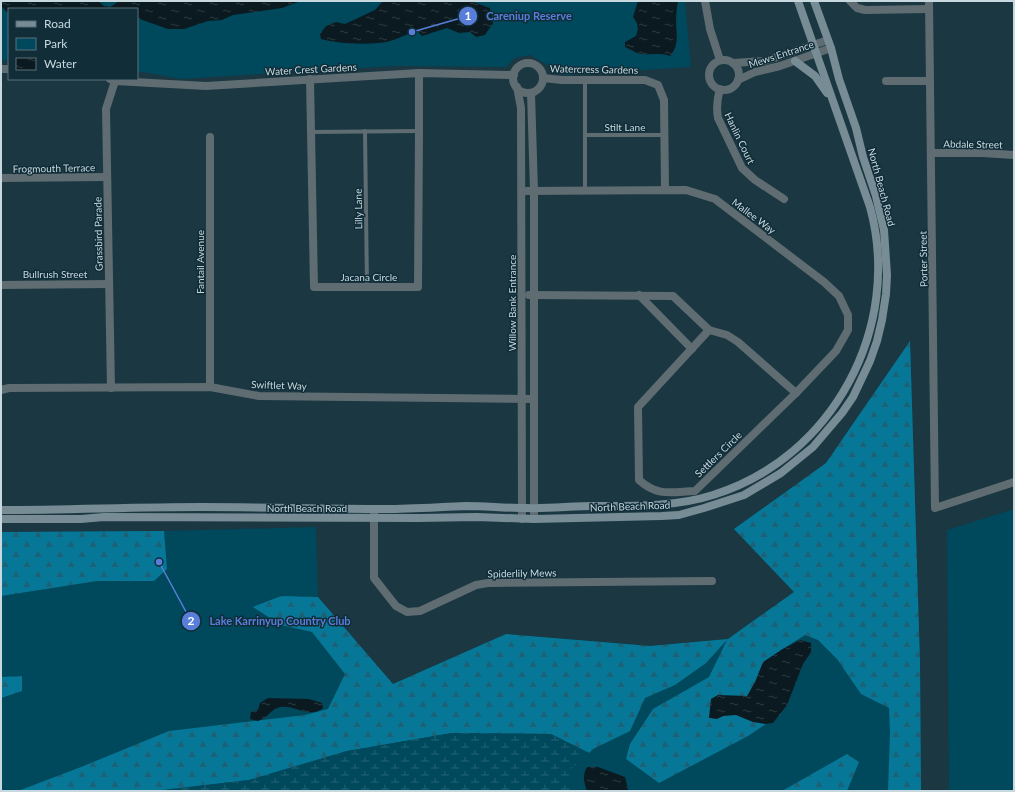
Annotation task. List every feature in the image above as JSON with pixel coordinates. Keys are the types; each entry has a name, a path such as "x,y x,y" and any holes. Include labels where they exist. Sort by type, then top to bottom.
{"main road":[{"name":"North Beach Road","path":"1,510 197,507 374,509 468,506 534,508 645,506 682,502 714,495 742,483 781,460 803,442 832,410 841,396 864,350 875,308 878,279 877,241 873,218 798,1"},
{"name":"North Beach Road","path":"1,520 82,519 104,517 476,517 534,519 662,516 680,514 704,508 744,495 781,473 813,447 842,413 849,402 870,361 877,341 886,294 886,250 884,230 876,196 831,48 814,1"},
{"path":"795,61 815,76 832,100"}],"street":[{"path":"705,1 710,30 720,60"},
{"name":"Porter Street","path":"850,1 857,8 865,10 929,5 932,153 935,508 1014,482"},
{"name":"Mews Entrance","path":"733,63 765,61 828,40"},
{"name":"Mews Entrance","path":"738,80 755,72 795,61 831,48"},
{"path":"720,60 733,63 738,71 738,80 736,84 729,89 720,90 712,84 709,75 712,66 720,60"},
{"path":"527,63 536,65 543,73 540,87 536,91 531,92 521,90 517,87 514,81 514,76 518,67 527,63"},
{"name":"Water Crest Gardens","path":"113,80 206,86 419,73 514,76"},
{"name":"Jacana Circle","path":"310,79 314,287 418,287 420,130 419,73"},
{"name":"Watercress Gardens","path":"543,78 585,81 645,80 658,86 664,100 665,189"},
{"name":"Grassbird Parade","path":"110,388 106,109 113,80"},
{"path":"886,81 930,81"},
{"name":"Willow Bank Entrance","path":"517,87 521,108 522,190 522,519"},
{"name":"Hanlin Court","path":"720,90 717,100 718,118 742,168 755,180 784,199"},
{"path":"531,92 534,190 534,519"},
{"name":"Fantail Avenue","path":"210,138 210,387"},
{"name":"Abdale Street","path":"932,153 982,153 1014,155"},
{"name":"Frogmouth Terrace","path":"1,178 106,177"},
{"name":"Mallee Way","path":"522,190 665,189 686,190 715,199 824,282 839,296 848,315 848,330 836,351 796,393"},
{"name":"Bullrush Street","path":"1,285 109,284"},
{"path":"522,294 673,296 709,330 728,335 738,342 796,393"},
{"path":"639,295 692,349"},
{"name":"Settlers Circle","path":"709,330 638,407 639,480 647,488 658,492 694,491 796,393"},
{"name":"Swiftlet Way","path":"1,390 9,388 210,387 259,396 533,399"},
{"name":"Spiderlily Mews","path":"374,509 374,578 396,606 407,612 420,611 476,585 488,583 712,581"}],"lane":[{"path":"585,81 585,190"},
{"path":"311,132 420,130"},
{"name":"Lilly Lane","path":"365,131 367,287"},
{"name":"Stilt Lane","path":"585,135 664,135"}],"green space":[{"path":"1,1 685,1 691,67 564,75 530,55 515,58 506,67 397,66 181,79 138,71 138,8 8,8 8,61 1,60"},
{"path":"910,341 920,661 921,791 1,791 1,532 164,531 316,527 318,597 393,684 506,634 650,646 728,639 794,592 734,529 826,463"},
{"path":"910,341 920,661 921,791 888,791 890,733 889,708 861,694 837,659 818,640 805,635 781,650 767,681 781,714 748,736 659,783 626,759 630,744 653,709 709,677 727,640 706,663 675,685 645,698 630,731 593,749 589,753 551,734 452,733 347,751 249,780 153,791 18,791 169,731 305,715 328,709 345,674 312,632 281,625 253,607 281,596 318,597 393,684 506,634 650,646 728,639 794,592 734,529 826,463"},
{"path":"1014,509 1014,791 949,791 947,530"},
{"path":"164,531 167,569 154,581 97,581 1,596 1,532"},
{"path":"22,676 22,691 1,698 1,677"},
{"path":"452,733 551,734 589,753 569,771 569,791 159,791 249,780 347,751"},
{"path":"847,754 859,762 847,791 782,791"}],"water":[{"path":"1,1 98,1 104,6 110,7 119,1 301,1 282,8 233,15 222,20 208,21 184,29 168,29 138,18 138,8 8,8 8,13 1,6"},
{"path":"383,1 473,2 490,8 493,23 485,35 476,37 470,32 459,33 447,28 422,36 415,31 393,40 379,43 344,43 321,39 320,34 326,26 336,22 345,24 375,10"},
{"path":"638,1 678,1 676,43 670,56 662,54 641,54 625,47 625,42 636,36 637,33 638,26 633,17"},
{"path":"800,640 811,643 811,652 803,664 787,705 773,723 765,724 753,722 736,715 723,716 717,719 709,718 711,699 718,695 747,696 755,682 763,662"},
{"path":"268,698 309,699 322,703 323,708 318,711 306,712 289,707 283,707 275,709 258,721 250,719 251,712 258,710 260,703"},
{"path":"587,767 598,767 625,777 628,789 627,791 587,791 584,773"}],"place":[{"name":"Careniup Reserve","path":"412,32"},
{"name":"Lake Karrinyup Country Club","path":"159,562"}]}
